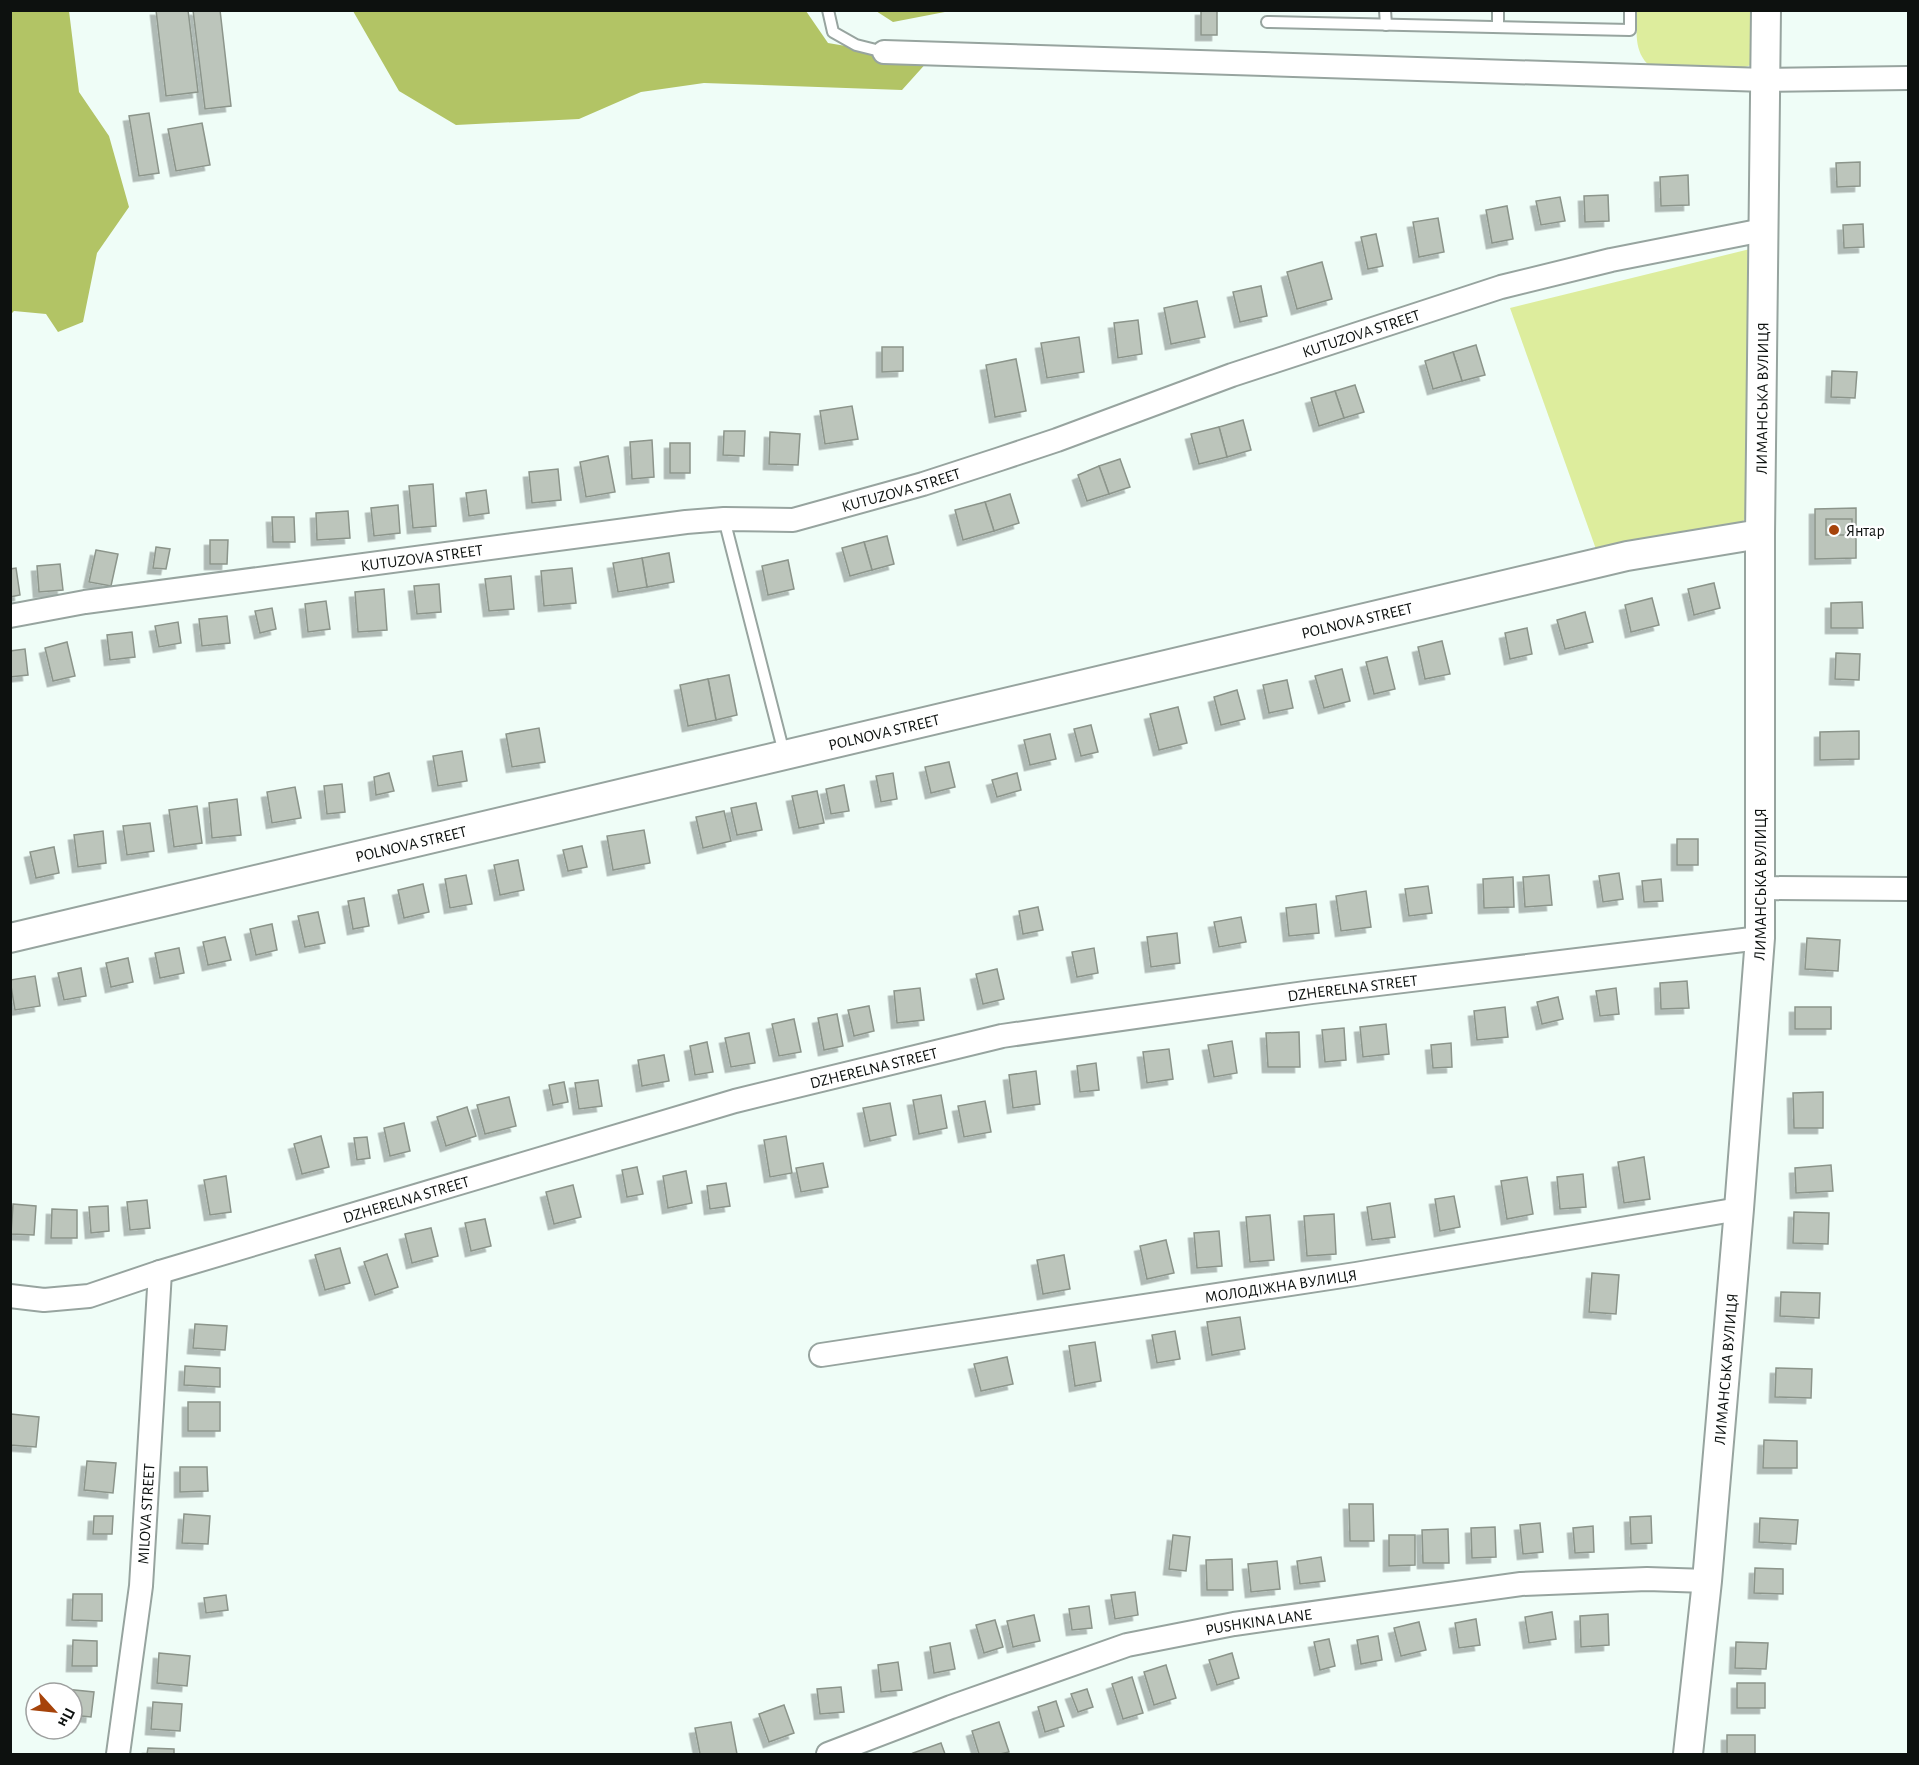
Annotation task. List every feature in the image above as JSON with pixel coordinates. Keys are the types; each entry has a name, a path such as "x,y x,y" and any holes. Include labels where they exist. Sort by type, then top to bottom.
{"street":[{"name":"ЛИМАНСЬКА ВУЛИЦЯ","path":"1688,1755 1707,1581 1760,938 1760,534 1766,10"},
{"path":"884,52 1765,80 1908,78"},
{"name":"KUTUZOVA STREET","path":"10,616 85,602 270,576 686,522 723,519 793,520 890,493 1057,441 1232,375 1502,287 1611,260 1763,230"},
{"name":"POLNOVA STREET","path":"10,938 784,753 1627,556 1760,534"},
{"path":"1761,888 1908,889"},
{"name":"DZHERELNA STREET","path":"10,1296 44,1300 89,1296 160,1272 735,1101 1002,1036 1312,992 1760,938"},
{"name":"МОЛОДІЖНА ВУЛИЦЯ","path":"821,1355 1356,1274 1739,1209"},
{"name":"MILOVA STREET","path":"118,1755 141,1586 160,1272"},
{"name":"PUSHKINA LANE","path":"828,1755 951,1707 1127,1645 1234,1624 1521,1584 1647,1579 1707,1581"}],"lane":[{"path":"828,10 833,32 856,45 884,52"},
{"path":"1385,10 1386,25"},
{"path":"1498,10 1498,27"},
{"path":"1267,22 1630,30 1630,10"},
{"path":"723,519 784,753"}],"green space":[{"path":"11,10 69,11 79,92 109,136 129,207 97,253 83,322 58,332 46,314 14,311 11,314"},
{"path":"353,11 806,11 828,43 929,60 902,90 704,83 641,92 579,119 456,125 399,91"},
{"path":"876,11 950,11 893,22"},
{"path":"1637,11 1753,11 1751,65 1739,69 1650,66 1638,47"},
{"path":"1750,249 1750,510 1742,523 1597,552 1510,308"}],"building":[{"path":"156,10 188,10 198,92 166,96"},
{"path":"193,10 220,10 231,106 205,109"},
{"path":"1201,10 1217,10 1217,35 1201,35"},
{"path":"149,113 159,173 139,176 129,116"},
{"path":"202,123 210,165 176,171 168,129"},
{"path":"1860,162 1860,186 1837,187 1836,163"},
{"path":"1688,175 1689,205 1661,206 1660,177"},
{"path":"1608,195 1609,221 1585,222 1584,196"},
{"path":"1560,197 1565,221 1541,225 1536,201"},
{"path":"1507,206 1513,239 1492,243 1486,210"},
{"path":"1438,218 1444,252 1419,257 1413,222"},
{"path":"1863,224 1864,247 1844,248 1843,225"},
{"path":"1376,234 1383,266 1368,269 1361,237"},
{"path":"1322,262 1332,299 1297,309 1287,272"},
{"path":"1261,286 1267,316 1240,322 1233,292"},
{"path":"1197,301 1205,337 1171,344 1164,308"},
{"path":"1138,320 1142,354 1118,358 1114,323"},
{"path":"1079,337 1084,372 1047,378 1041,343"},
{"path":"1476,345 1485,375 1462,381 1453,352"},
{"path":"882,347 903,347 903,371 882,372"},
{"path":"1453,352 1462,381 1433,389 1425,361"},
{"path":"1016,359 1026,411 995,417 986,365"},
{"path":"1832,371 1857,372 1855,398 1831,397"},
{"path":"1355,385 1364,412 1344,418 1335,391"},
{"path":"1335,391 1344,418 1319,426 1311,398"},
{"path":"852,406 858,439 825,444 820,411"},
{"path":"1243,420 1251,450 1227,457 1219,427"},
{"path":"1219,427 1227,457 1199,464 1191,434"},
{"path":"724,431 745,431 744,456 723,455"},
{"path":"770,432 800,434 798,465 769,464"},
{"path":"652,440 654,477 632,479 630,442"},
{"path":"670,443 690,443 690,473 670,473"},
{"path":"608,456 615,492 586,497 580,462"},
{"path":"1120,459 1130,487 1109,494 1099,466"},
{"path":"1099,466 1109,494 1087,501 1078,475"},
{"path":"558,469 561,500 532,503 529,472"},
{"path":"433,484 436,526 413,528 409,486"},
{"path":"486,490 489,513 469,516 466,493"},
{"path":"1010,494 1019,523 994,531 985,502"},
{"path":"985,502 994,531 963,540 955,510"},
{"path":"398,505 400,533 374,536 371,508"},
{"path":"1856,508 1856,558 1815,559 1815,509"},
{"path":"348,511 350,538 317,540 316,513"},
{"path":"272,517 294,517 295,542 273,542"},
{"path":"1826,519 1852,519 1852,535 1826,535"},
{"path":"887,536 894,564 872,570 864,542"},
{"path":"210,540 228,540 227,564 210,564"},
{"path":"864,542 872,570 850,576 842,548"},
{"path":"156,547 170,549 166,569 153,568"},
{"path":"96,550 118,554 111,586 89,582"},
{"path":"669,553 674,582 647,587 642,558"},
{"path":"642,558 647,587 618,592 613,563"},
{"path":"788,560 794,589 768,595 762,566"},
{"path":"60,564 63,590 39,592 37,566"},
{"path":"16,568 20,595 10,597 10,569"},
{"path":"572,568 576,603 544,606 541,571"},
{"path":"511,576 514,609 489,611 485,579"},
{"path":"1714,583 1720,608 1694,615 1688,589"},
{"path":"439,584 441,612 417,614 414,586"},
{"path":"384,589 387,630 358,632 355,592"},
{"path":"1652,598 1659,625 1631,632 1625,605"},
{"path":"326,601 330,629 308,632 305,604"},
{"path":"1862,602 1863,628 1831,628 1831,603"},
{"path":"272,608 276,629 260,633 255,611"},
{"path":"1585,612 1593,642 1565,649 1557,620"},
{"path":"227,616 230,643 202,646 199,619"},
{"path":"178,622 181,643 159,647 155,626"},
{"path":"1527,628 1532,654 1510,659 1505,633"},
{"path":"132,632 135,657 110,660 107,635"},
{"path":"1442,641 1450,674 1425,679 1418,647"},
{"path":"67,642 75,676 53,681 45,648"},
{"path":"25,649 28,675 10,677 10,651"},
{"path":"1836,653 1860,654 1859,680 1835,679"},
{"path":"1387,657 1395,689 1374,694 1366,662"},
{"path":"1342,669 1350,701 1324,708 1315,676"},
{"path":"729,675 737,715 716,720 708,679"},
{"path":"708,679 716,720 688,726 680,685"},
{"path":"1287,680 1293,708 1269,713 1263,685"},
{"path":"1237,690 1245,719 1221,725 1214,697"},
{"path":"1178,707 1187,743 1159,750 1150,714"},
{"path":"1091,725 1098,752 1081,756 1074,729"},
{"path":"539,728 545,762 512,767 506,734"},
{"path":"1859,731 1859,759 1820,760 1820,732"},
{"path":"1050,734 1056,759 1030,765 1024,740"},
{"path":"462,751 467,781 438,786 433,756"},
{"path":"949,762 955,787 931,793 925,767"},
{"path":"389,773 394,791 376,795 374,777"},
{"path":"893,773 897,799 881,802 876,776"},
{"path":"1017,773 1021,790 997,797 992,780"},
{"path":"342,784 345,812 327,814 324,786"},
{"path":"844,785 849,811 831,814 826,789"},
{"path":"295,787 301,818 272,823 267,792"},
{"path":"817,791 824,823 799,828 792,796"},
{"path":"237,799 241,835 212,838 209,803"},
{"path":"756,803 762,830 737,835 731,808"},
{"path":"197,806 202,843 174,847 169,810"},
{"path":"724,811 731,841 703,848 696,817"},
{"path":"150,823 154,851 127,855 123,826"},
{"path":"644,830 650,863 613,870 607,836"},
{"path":"103,831 106,863 78,867 74,835"},
{"path":"1677,839 1698,839 1698,865 1677,865"},
{"path":"582,846 587,867 568,871 563,850"},
{"path":"54,847 59,873 36,878 30,852"},
{"path":"518,860 524,890 500,895 494,865"},
{"path":"1619,873 1623,899 1603,902 1599,876"},
{"path":"466,875 472,904 450,908 445,879"},
{"path":"1549,875 1552,905 1525,907 1523,877"},
{"path":"1513,877 1514,907 1484,908 1483,879"},
{"path":"1661,879 1663,901 1644,902 1642,881"},
{"path":"423,884 429,912 404,918 398,890"},
{"path":"1428,886 1432,913 1409,916 1405,889"},
{"path":"1366,891 1371,927 1341,931 1336,896"},
{"path":"364,898 369,926 353,929 348,901"},
{"path":"1316,904 1319,933 1289,936 1286,908"},
{"path":"1038,907 1043,930 1023,934 1019,911"},
{"path":"318,912 325,943 305,947 298,916"},
{"path":"1241,917 1246,942 1219,947 1214,922"},
{"path":"272,924 277,950 256,955 250,929"},
{"path":"1177,933 1180,963 1151,967 1147,937"},
{"path":"225,937 231,960 208,965 203,942"},
{"path":"1807,938 1840,940 1838,971 1805,969"},
{"path":"179,948 184,973 160,978 155,953"},
{"path":"1094,948 1098,973 1077,977 1072,952"},
{"path":"128,958 133,982 111,987 106,963"},
{"path":"81,968 86,996 64,1000 58,973"},
{"path":"997,969 1004,999 983,1004 976,974"},
{"path":"35,976 40,1006 15,1010 10,980"},
{"path":"1687,981 1689,1008 1661,1009 1660,983"},
{"path":"920,988 924,1020 897,1023 894,991"},
{"path":"1616,988 1619,1014 1600,1016 1596,991"},
{"path":"1558,997 1563,1019 1542,1024 1537,1002"},
{"path":"869,1006 874,1031 854,1036 848,1010"},
{"path":"1505,1007 1508,1037 1477,1040 1474,1011"},
{"path":"1795,1007 1831,1007 1831,1029 1795,1029"},
{"path":"837,1014 843,1046 824,1050 818,1018"},
{"path":"794,1019 801,1052 779,1056 772,1024"},
{"path":"1386,1024 1389,1054 1363,1057 1360,1027"},
{"path":"1344,1028 1346,1060 1325,1062 1322,1030"},
{"path":"1299,1032 1300,1067 1268,1067 1266,1033"},
{"path":"749,1033 755,1063 731,1067 725,1038"},
{"path":"1232,1041 1237,1073 1214,1077 1208,1045"},
{"path":"707,1042 713,1072 695,1075 690,1046"},
{"path":"1451,1043 1452,1067 1433,1068 1431,1045"},
{"path":"1169,1049 1173,1079 1147,1083 1143,1052"},
{"path":"664,1055 669,1081 642,1086 638,1060"},
{"path":"1096,1063 1099,1090 1080,1092 1077,1066"},
{"path":"1036,1071 1040,1104 1013,1108 1009,1075"},
{"path":"598,1080 602,1106 579,1109 575,1083"},
{"path":"564,1082 568,1102 553,1105 549,1085"},
{"path":"1823,1092 1823,1128 1794,1128 1793,1093"},
{"path":"941,1095 947,1128 919,1134 913,1100"},
{"path":"509,1097 516,1126 485,1134 477,1105"},
{"path":"985,1101 991,1132 964,1137 958,1106"},
{"path":"890,1103 896,1135 870,1141 863,1108"},
{"path":"467,1107 476,1136 446,1146 437,1117"},
{"path":"404,1123 410,1151 390,1156 384,1128"},
{"path":"321,1136 329,1167 302,1174 294,1144"},
{"path":"786,1136 792,1173 770,1177 764,1140"},
{"path":"367,1137 370,1158 357,1160 354,1138"},
{"path":"1644,1157 1650,1199 1624,1203 1618,1162"},
{"path":"823,1163 828,1187 801,1192 796,1168"},
{"path":"1831,1165 1833,1191 1796,1193 1795,1168"},
{"path":"637,1167 643,1194 627,1197 622,1170"},
{"path":"686,1171 692,1203 668,1208 663,1176"},
{"path":"1583,1174 1586,1207 1560,1209 1557,1177"},
{"path":"226,1176 231,1212 210,1215 204,1180"},
{"path":"1527,1177 1533,1214 1507,1219 1501,1181"},
{"path":"726,1183 730,1206 710,1209 707,1186"},
{"path":"573,1185 581,1217 554,1224 546,1192"},
{"path":"1454,1196 1460,1227 1440,1231 1435,1199"},
{"path":"147,1200 150,1228 130,1230 127,1202"},
{"path":"1390,1203 1395,1237 1372,1240 1367,1207"},
{"path":"13,1204 36,1206 34,1235 11,1234"},
{"path":"108,1206 109,1231 91,1233 89,1207"},
{"path":"52,1209 77,1210 77,1238 51,1238"},
{"path":"1794,1212 1829,1213 1828,1244 1793,1243"},
{"path":"1334,1214 1336,1254 1307,1256 1304,1216"},
{"path":"1270,1215 1274,1260 1250,1262 1246,1217"},
{"path":"485,1219 491,1246 471,1251 465,1223"},
{"path":"431,1228 438,1256 412,1263 405,1234"},
{"path":"1219,1231 1222,1266 1197,1268 1194,1233"},
{"path":"1166,1240 1174,1273 1147,1279 1140,1246"},
{"path":"340,1248 350,1283 325,1290 315,1255"},
{"path":"387,1254 398,1287 375,1295 364,1262"},
{"path":"1064,1255 1070,1289 1043,1294 1037,1260"},
{"path":"1592,1273 1619,1275 1616,1314 1589,1312"},
{"path":"1781,1292 1820,1293 1819,1318 1780,1316"},
{"path":"1240,1317 1245,1349 1212,1355 1207,1322"},
{"path":"195,1324 227,1326 225,1350 193,1348"},
{"path":"1175,1331 1180,1359 1157,1363 1152,1335"},
{"path":"1095,1342 1101,1381 1075,1386 1069,1346"},
{"path":"1007,1357 1013,1384 981,1391 974,1364"},
{"path":"185,1366 220,1368 220,1387 184,1385"},
{"path":"1776,1368 1812,1369 1811,1398 1775,1397"},
{"path":"188,1402 220,1402 220,1431 188,1431"},
{"path":"11,1414 39,1417 36,1447 10,1445"},
{"path":"1764,1440 1797,1441 1797,1468 1763,1468"},
{"path":"87,1461 116,1463 113,1493 84,1490"},
{"path":"180,1467 207,1467 208,1491 180,1492"},
{"path":"1349,1504 1373,1504 1374,1541 1350,1541"},
{"path":"184,1514 210,1516 208,1544 182,1543"},
{"path":"94,1516 113,1516 112,1534 93,1534"},
{"path":"1651,1516 1652,1543 1631,1544 1630,1517"},
{"path":"1760,1518 1798,1520 1796,1544 1759,1542"},
{"path":"1540,1523 1543,1552 1523,1554 1520,1525"},
{"path":"1593,1526 1594,1552 1575,1553 1573,1528"},
{"path":"1495,1527 1496,1557 1472,1558 1471,1528"},
{"path":"1448,1529 1449,1563 1423,1563 1422,1530"},
{"path":"1173,1535 1190,1537 1186,1571 1169,1569"},
{"path":"1389,1535 1415,1535 1415,1565 1389,1566"},
{"path":"1321,1557 1325,1581 1300,1584 1297,1561"},
{"path":"1232,1559 1233,1590 1207,1590 1206,1560"},
{"path":"1277,1561 1280,1589 1251,1592 1248,1564"},
{"path":"1755,1568 1783,1569 1783,1594 1754,1593"},
{"path":"1135,1592 1138,1615 1115,1619 1111,1595"},
{"path":"73,1594 102,1594 102,1621 72,1620"},
{"path":"226,1595 228,1610 206,1613 204,1598"},
{"path":"1089,1606 1092,1628 1072,1630 1069,1609"},
{"path":"1552,1612 1556,1639 1529,1643 1525,1617"},
{"path":"1608,1614 1609,1645 1581,1647 1580,1616"},
{"path":"1034,1615 1040,1641 1013,1647 1007,1621"},
{"path":"1476,1619 1480,1645 1459,1648 1455,1623"},
{"path":"995,1620 1003,1647 984,1653 976,1625"},
{"path":"1419,1622 1426,1650 1401,1656 1394,1628"},
{"path":"1378,1636 1382,1660 1361,1664 1357,1640"},
{"path":"1329,1639 1335,1666 1320,1670 1314,1642"},
{"path":"73,1640 97,1641 97,1666 72,1666"},
{"path":"1736,1642 1768,1643 1766,1669 1735,1668"},
{"path":"950,1643 955,1669 934,1673 930,1647"},
{"path":"159,1653 190,1656 187,1686 157,1683"},
{"path":"1232,1653 1239,1678 1217,1685 1209,1660"},
{"path":"898,1662 902,1690 881,1692 878,1665"},
{"path":"1166,1665 1176,1698 1154,1705 1144,1672"},
{"path":"1132,1677 1143,1713 1123,1719 1112,1684"},
{"path":"1737,1683 1765,1683 1765,1708 1737,1708"},
{"path":"841,1687 844,1712 820,1714 817,1689"},
{"path":"1087,1689 1093,1707 1078,1712 1071,1694"},
{"path":"84,1691 94,1692 91,1717 84,1716"},
{"path":"1056,1701 1064,1726 1045,1732 1038,1707"},
{"path":"153,1702 182,1704 180,1731 151,1729"},
{"path":"784,1705 794,1733 769,1742 759,1714"},
{"path":"731,1722 737,1754 700,1754 695,1728"},
{"path":"999,1722 1009,1752 979,1754 972,1731"},
{"path":"1727,1735 1755,1735 1755,1754 1727,1754"},
{"path":"941,1743 945,1754 913,1753"},
{"path":"148,1748 174,1749 174,1754 147,1754"}],"place":[{"name":"Янтар","path":"1834,530"}]}
